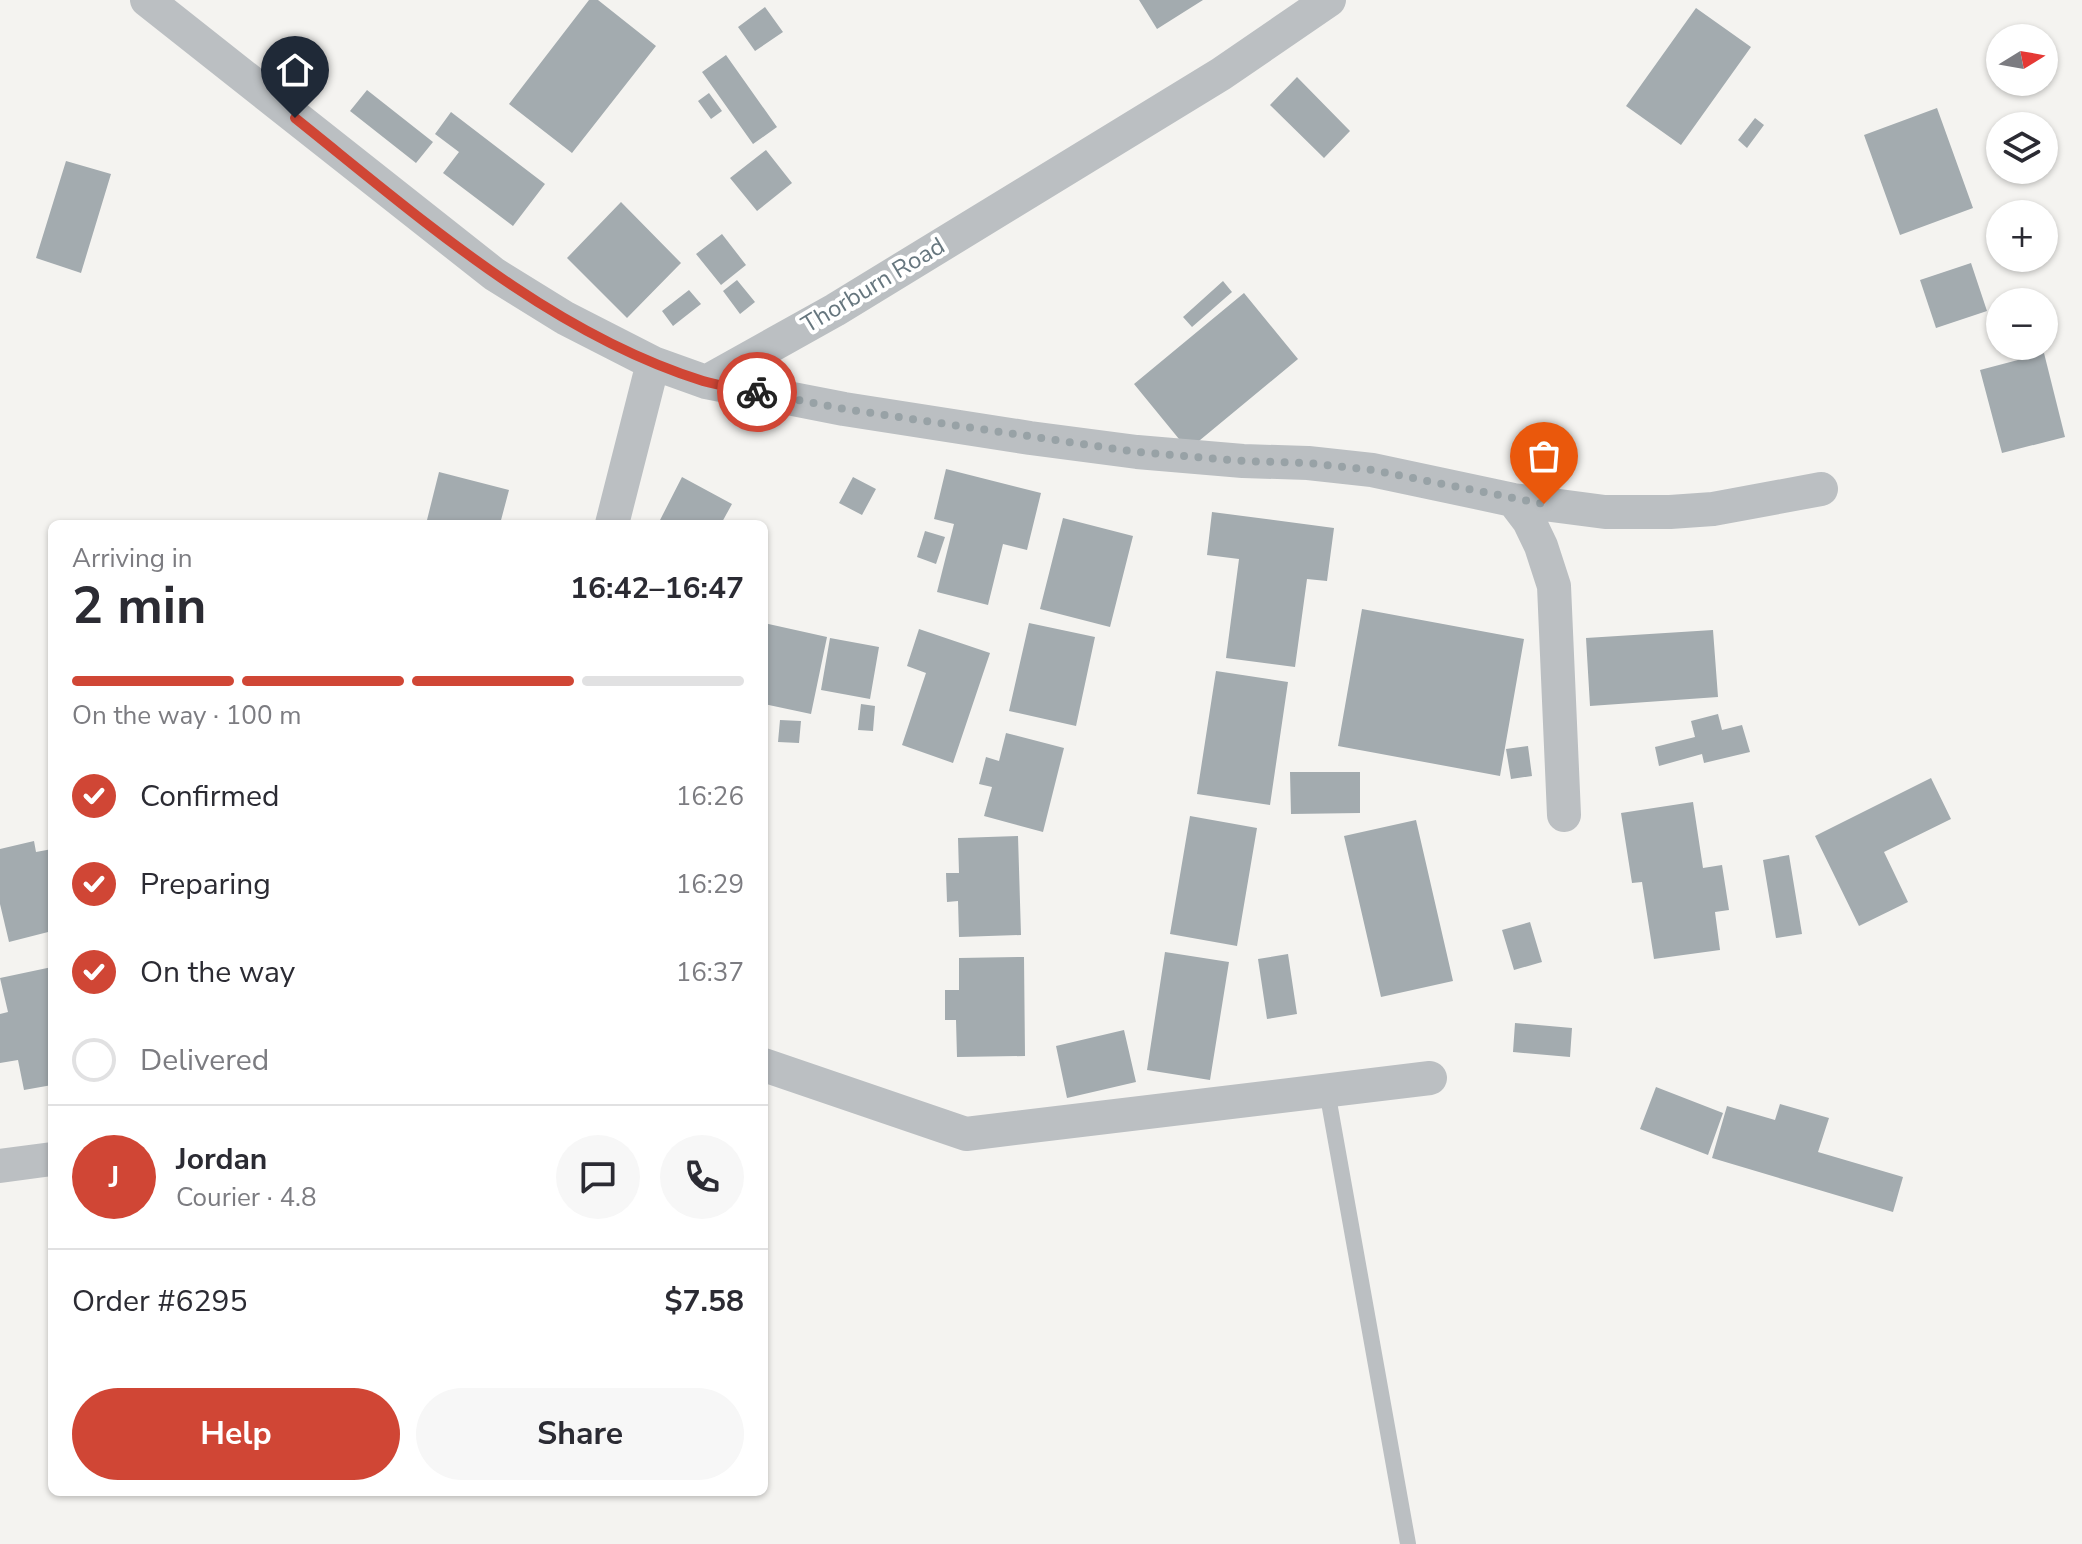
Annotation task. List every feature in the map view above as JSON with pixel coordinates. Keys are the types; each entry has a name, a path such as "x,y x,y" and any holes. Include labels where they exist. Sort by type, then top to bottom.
{"street":[{"path":"147,0 469,256 565,318 653,363 706,382 844,409 1137,452 1372,470 1513,500 1605,512 1713,509 1821,489"},
{"name":"Thorburn Road","path":"706,382 835,310 1208,82 1329,0"},
{"path":"613,520 653,363"},
{"path":"1513,500 1529,521 1541,546 1554,586 1564,815"},
{"path":"768,1066 966,1134 1430,1078"},
{"path":"0,1166 48,1160"}],"lane":[{"path":"1327,1091 1408,1544"}],"building":[{"path":"589,0 598,0 656,46 572,153 509,104"},
{"path":"1139,0 1203,0 1157,29"},
{"path":"765,7 783,32 755,51 738,27"},
{"path":"1696,8 1751,47 1681,145 1626,106"},
{"path":"726,55 777,127 753,144 702,72"},
{"path":"1297,77 1350,131 1324,158 1270,105"},
{"path":"367,90 433,142 416,163 350,111"},
{"path":"709,93 722,111 711,119 698,101"},
{"path":"1937,108 1973,208 1900,235 1864,135"},
{"path":"451,112 545,184 513,226 443,173 459,152 435,134"},
{"path":"1755,118 1764,125 1747,148 1738,140"},
{"path":"766,150 792,183 757,211 730,178"},
{"path":"66,161 111,174 81,273 36,258"},
{"path":"621,202 681,263 627,318 567,258"},
{"path":"722,234 746,265 721,285 696,254"},
{"path":"1971,263 1986,311 1936,328 1920,280"},
{"path":"737,280 755,302 740,314 723,291"},
{"path":"1223,281 1232,292 1192,327 1183,317"},
{"path":"689,290 701,304 673,326 662,311"},
{"path":"1244,293 1298,359 1188,450 1134,384"},
{"path":"2018,360 2046,360 2065,437 2002,453 1980,370"},
{"path":"946,469 1041,493 1027,550 1003,544 988,605 937,592 954,524 934,519"},
{"path":"439,472 509,490 501,520 427,520"},
{"path":"682,477 732,504 723,520 660,520"},
{"path":"853,477 876,489 862,515 839,503"},
{"path":"1212,512 1334,528 1327,581 1307,579 1295,667 1226,658 1239,559 1207,555"},
{"path":"1063,518 1133,536 1110,627 1040,609"},
{"path":"925,531 945,537 936,564 917,557"},
{"path":"1362,609 1524,639 1500,776 1338,746"},
{"path":"1029,623 1095,637 1076,726 1009,711"},
{"path":"768,624 827,637 811,714 768,705"},
{"path":"919,629 990,653 953,763 902,745 926,673 907,666"},
{"path":"1713,630 1718,697 1590,706 1586,638"},
{"path":"830,638 879,647 870,699 821,690"},
{"path":"1216,671 1288,682 1270,805 1197,794"},
{"path":"861,704 875,706 873,731 858,730"},
{"path":"1718,714 1722,730 1742,725 1750,752 1704,763 1702,754 1659,766 1655,747 1695,737 1691,721"},
{"path":"780,720 801,721 799,743 778,742"},
{"path":"1006,733 1064,748 1043,832 984,816 992,787 979,784 986,757 999,761"},
{"path":"1528,746 1532,776 1511,779 1506,749"},
{"path":"1290,772 1360,772 1360,813 1291,814"},
{"path":"1931,778 1951,819 1884,852 1908,902 1859,926 1815,836"},
{"path":"1693,802 1703,868 1722,865 1729,910 1715,912 1720,950 1654,959 1642,882 1632,883 1621,813"},
{"path":"1190,816 1257,828 1237,946 1170,934"},
{"path":"1416,820 1453,981 1381,997 1344,836"},
{"path":"1018,836 1021,935 959,937 958,901 947,902 946,873 959,873 958,838"},
{"path":"34,841 36,852 48,850 48,932 9,942 0,904 0,849"},
{"path":"1789,855 1802,934 1776,938 1763,860"},
{"path":"1530,922 1542,962 1514,970 1502,930"},
{"path":"1165,952 1229,962 1210,1080 1147,1070"},
{"path":"1288,954 1297,1014 1267,1019 1258,959"},
{"path":"1024,957 1025,1056 957,1057 956,1020 945,1020 945,990 959,990 959,958"},
{"path":"48,968 48,1086 24,1090 18,1060 0,1063 0,1014 8,1012 0,978"},
{"path":"1515,1023 1572,1028 1570,1057 1513,1052"},
{"path":"1124,1030 1136,1082 1067,1098 1056,1046"},
{"path":"1656,1087 1723,1113 1708,1155 1640,1129"},
{"path":"1780,1104 1829,1118 1818,1152 1903,1177 1893,1212 1712,1158 1727,1106 1775,1120"}],"way so far":[{"path":"757,392 844,409 1137,452 1372,470 1544,504"}],"route":[{"path":"295,118 469,256 565,318 653,363 706,382 757,392"}]}
